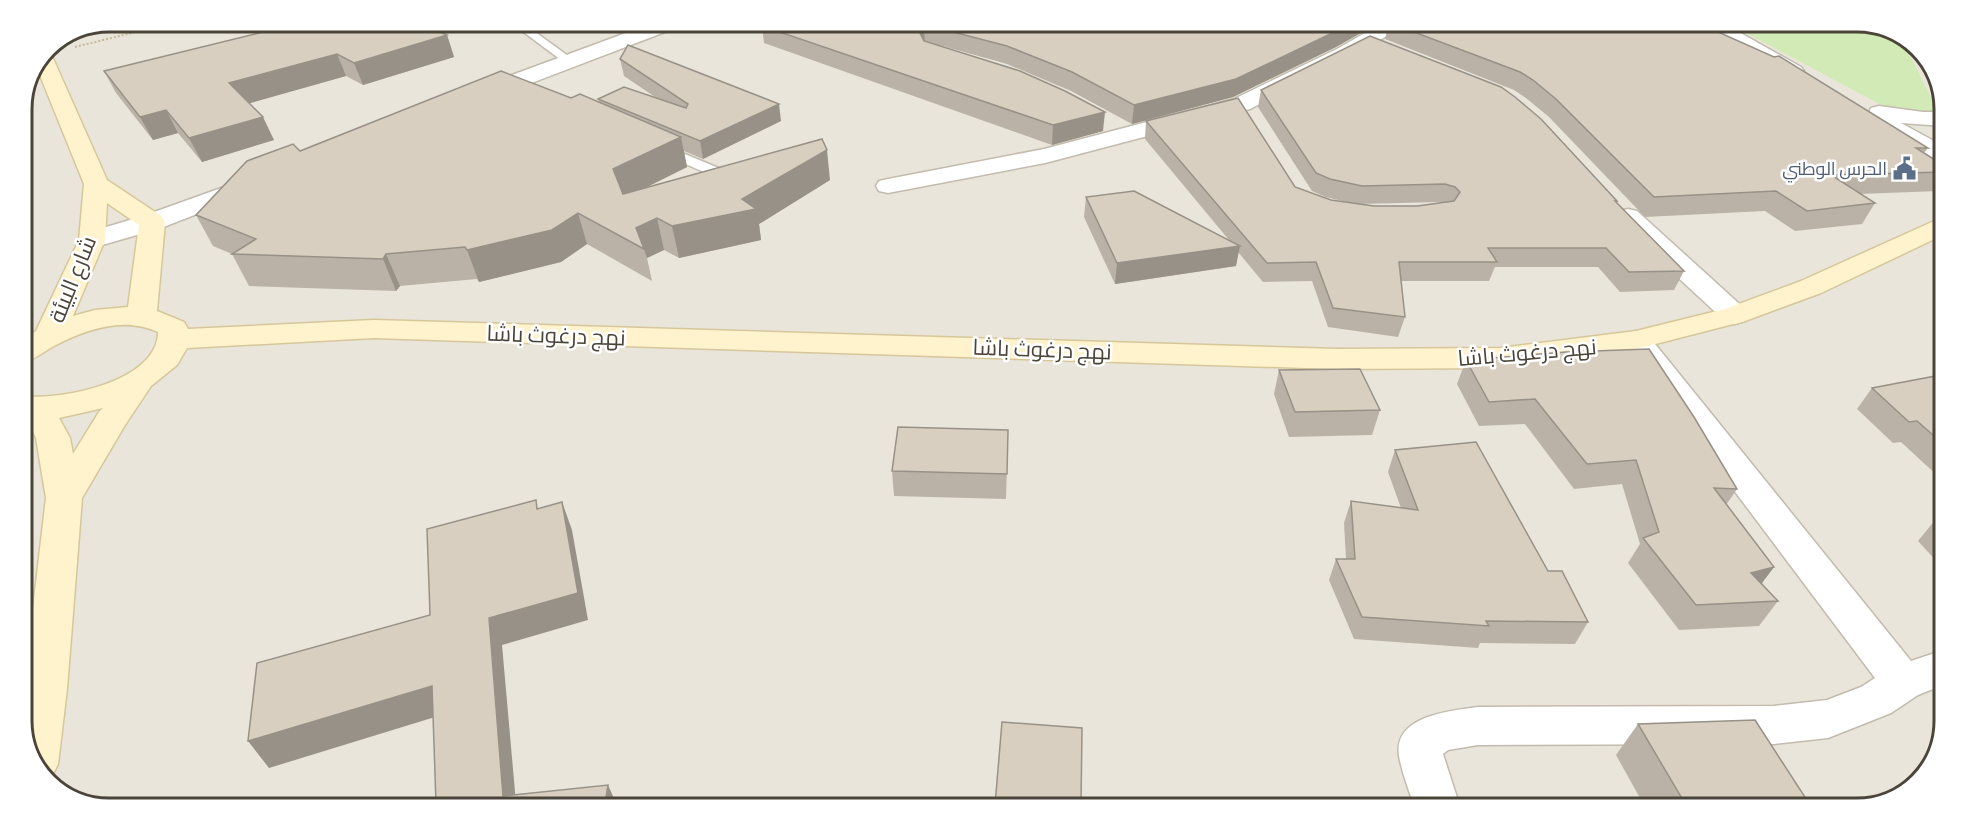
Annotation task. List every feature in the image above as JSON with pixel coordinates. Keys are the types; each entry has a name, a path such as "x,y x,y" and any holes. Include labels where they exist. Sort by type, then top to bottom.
{"main road":[{"name":"شارع البيئة","path":"35,339 92,240 96,184 45,64"},
{"path":"96,184 152,222 142,315"},
{"name":"نهج درغوث باشا","path":"176,339 374,329 1410,360 1500,358 1636,340 1735,315 1811,287 1933,230"},
{"name":"نهج درغوث باشا","path":"1890,250 1933,251"},
{"path":"32,408 63,407 117,392 159,366 171,352 176,339 173,328 161,320 142,315 98,320 35,339"},
{"path":"64,498 111,420 141,379"},
{"path":"32,411 53,438 64,498 46,689 37,749"}],"street":[{"path":"458,104 647,32"},
{"path":"888,186 1045,156 1119,128 1248,113 1380,32"},
{"path":"1725,32 1808,80"},
{"path":"1364,41 1391,51"},
{"path":"1933,118 1898,116 1859,107 1933,150"},
{"path":"92,240 152,222 272,176"},
{"path":"1610,200 1735,315"},
{"path":"1435,798 1421,754 1423,743 1438,732 1478,726 1739,723 1774,725 1828,719 1876,700 1920,676 1636,340"},
{"path":"1739,723 1764,761"}],"lane":[{"path":"529,32 569,61"},
{"path":"512,83 534,92"},
{"path":"653,145 718,173 741,176"}],"path":[{"path":"66,50 137,32"}],"shaded area":[{"path":"1857,32 1886,37 1904,47 1921,66 1929,83 1933,103 1934,721 1928,750 1921,763 1899,785 1877,795 1857,798 108,798 79,792 61,782 47,768 39,755 32,726 32,103 37,79 54,54 79,37 93,33"}],"green space":[{"path":"1744,32 1857,32 1886,37 1908,51 1933,103 1933,112 1891,110"}],"building":[{"path":"263,32 440,32 447,35 354,63 337,54 229,83 263,117 189,138 166,110 140,117 104,71"},
{"path":"780,32 921,32 924,41 1020,71 1105,112 1053,125"},
{"path":"953,32 1334,32 1236,79 1134,105 1072,72 1007,46"},
{"path":"1414,32 1718,32 1774,57 1779,56 1928,148 1916,148 1933,159 1933,172 1831,175 1875,203 1807,211 1776,191 1654,197 1556,99 1520,72"},
{"path":"1370,36 1501,87 1515,97 1541,119 1617,201 1615,201 1684,271 1629,272 1606,248 1488,248 1497,262 1399,262 1405,317 1333,308 1316,262 1267,263 1146,121 1238,98 1295,187 1331,200 1374,206 1417,206 1454,201 1460,192 1455,187 1445,184 1362,186 1330,179 1316,173 1261,90"},
{"path":"628,45 779,104 700,141 598,99 624,87 686,108 688,104 620,59"},
{"path":"501,71 571,98 580,94 681,137 613,169 623,194 822,139 827,150 742,199 756,209 672,226 657,218 636,228 644,249 578,213 552,230 467,250 465,247 386,254 383,259 232,254 256,239 196,215 247,161 293,144 300,151"},
{"path":"1134,191 1240,246 1117,263 1086,197"},
{"path":"1649,349 1694,417 1737,489 1714,488 1774,567 1751,573 1778,601 1696,605 1643,538 1659,532 1636,460 1587,464 1535,399 1489,402 1466,360 1566,352"},
{"path":"1360,369 1380,410 1295,412 1279,370"},
{"path":"1933,376 1934,435 1917,421 1909,422 1872,388"},
{"path":"898,427 1008,430 1007,474 892,471"},
{"path":"1476,442 1548,571 1562,571 1588,622 1486,621 1489,626 1362,617 1336,559 1355,559 1351,501 1418,510 1395,450"},
{"path":"536,500 537,509 562,502 578,593 489,618 503,796 608,785 606,798 436,798 432,686 248,741 257,663 430,615 427,529"},
{"path":"1755,720 1806,798 1682,798 1638,724"},
{"path":"1002,722 1082,728 1081,798 996,798"}],"place":[{"name":"الحرس الوطني","path":"1905,169"}]}
